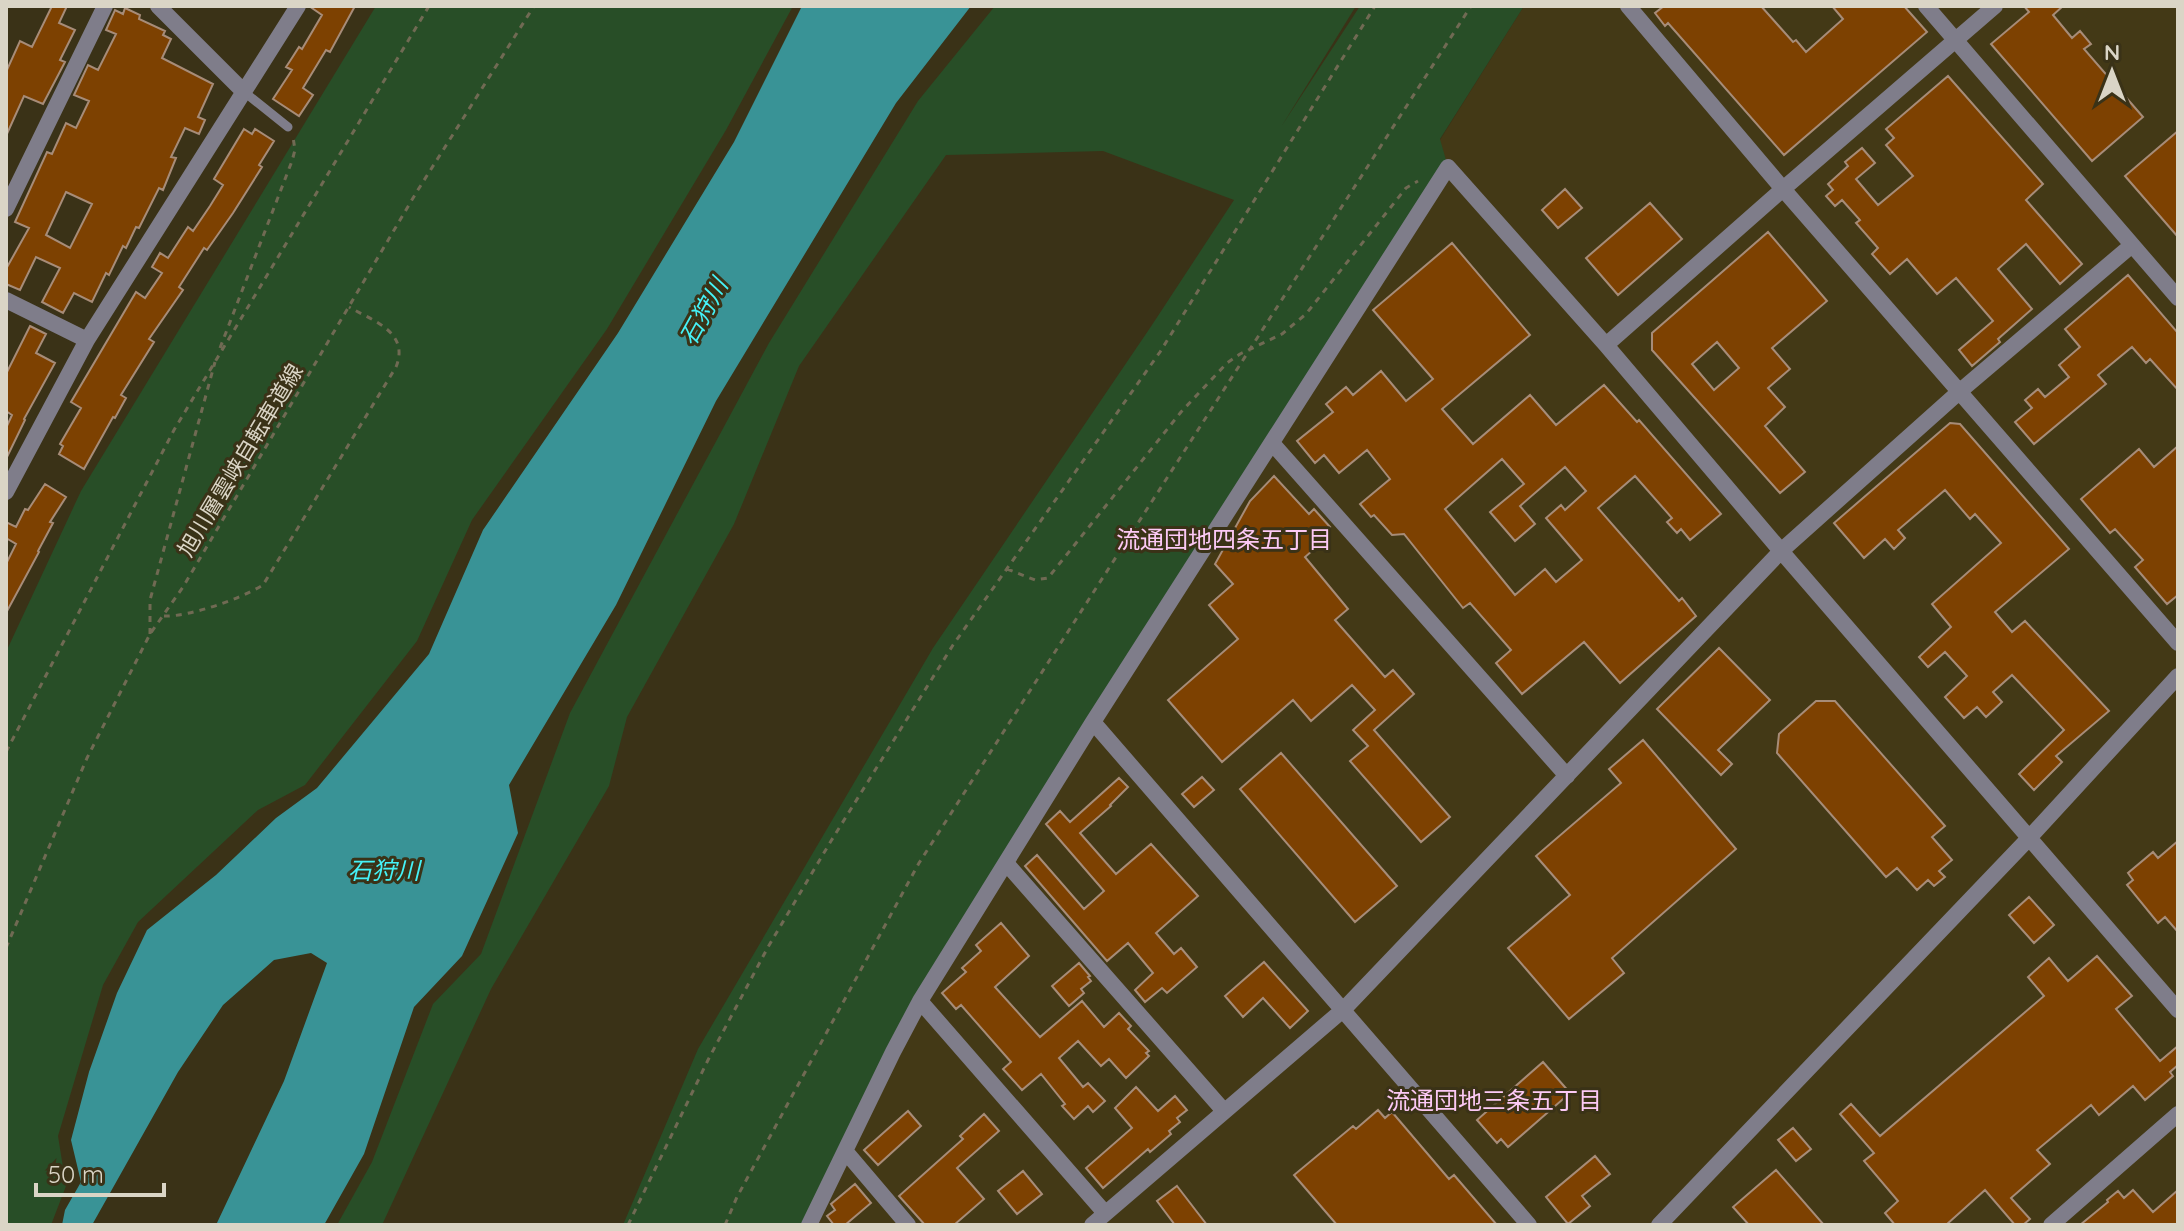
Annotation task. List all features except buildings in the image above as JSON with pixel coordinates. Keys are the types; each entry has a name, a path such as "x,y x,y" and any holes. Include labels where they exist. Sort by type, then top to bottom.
{"street":[{"path":"6,209 105,6"},
{"path":"158,6 243,91"},
{"path":"6,492 87,340 298,6"},
{"path":"1628,6 2178,643"},
{"path":"1926,6 2178,298"},
{"path":"1606,345 1995,6"},
{"path":"809,1225 920,1001 1093,722 1448,167 1606,345 2178,1010"},
{"path":"1092,1225 1344,1009 1781,551 1959,392 2132,245"},
{"path":"6,300 87,340"},
{"path":"1272,443 1567,776"},
{"path":"1659,1225 2030,837 2178,676"},
{"path":"1093,722 1529,1225"},
{"path":"1006,863 1224,1111"},
{"path":"920,1001 1105,1213"},
{"path":"2051,1225 2178,1114"},
{"path":"846,1152 908,1225"}],"lane":[{"path":"243,91 288,127"}],"path":[{"path":"6,752 174,430 429,6"},
{"name":"旭川層雲峡自転車道線","path":"6,948 87,758 150,634 183,587 416,193 534,6"},
{"path":"628,1225 708,1060 768,947 831,841 953,645 1160,352 1375,6"},
{"path":"725,1225 737,1197 919,863 1471,6"},
{"path":"150,634 150,600 216,358 295,150 293,135 288,127"},
{"path":"1007,569 1035,580 1048,578 1181,412 1227,363 1282,334 1306,314 1406,188 1419,180 1442,178"},
{"path":"164,616 221,603 263,585 396,367 400,350 390,331 349,307"}],"shaded area":[{"path":"1524,6 2178,6 2178,1225 809,1225 893,1052 1440,140"}],"green space":[{"path":"376,6 793,6 726,130 607,329 472,520 417,641 305,785 258,810 138,922 103,985 58,1136 66,1186 51,1225 6,1225 6,652 81,491"},
{"path":"995,6 1356,6 1281,127 1360,6 1524,6 1440,139 1448,167 920,1001 809,1225 623,1225 698,1049 933,648 1234,200 1103,151 946,155 799,366 734,524 627,717 609,786 491,989 382,1225 337,1225 372,1162 433,1004 481,954 570,713 769,343 918,101"}],"water":[{"name":"石狩川","path":"802,6 971,6 896,103 716,401 616,605 509,785 518,833 462,956 414,1007 364,1154 324,1225 216,1225 284,1081 327,963 311,953 274,960 223,1005 178,1072 92,1225 62,1225 65,1210 81,1182 71,1140 89,1072 117,993 147,930 216,875 276,818 317,788 429,654 483,530 618,333 734,142"}],"district":[{"name":"流通団地四条五丁目","path":"1224,540"},
{"name":"流通団地三条五丁目","path":"1494,1101"}]}
